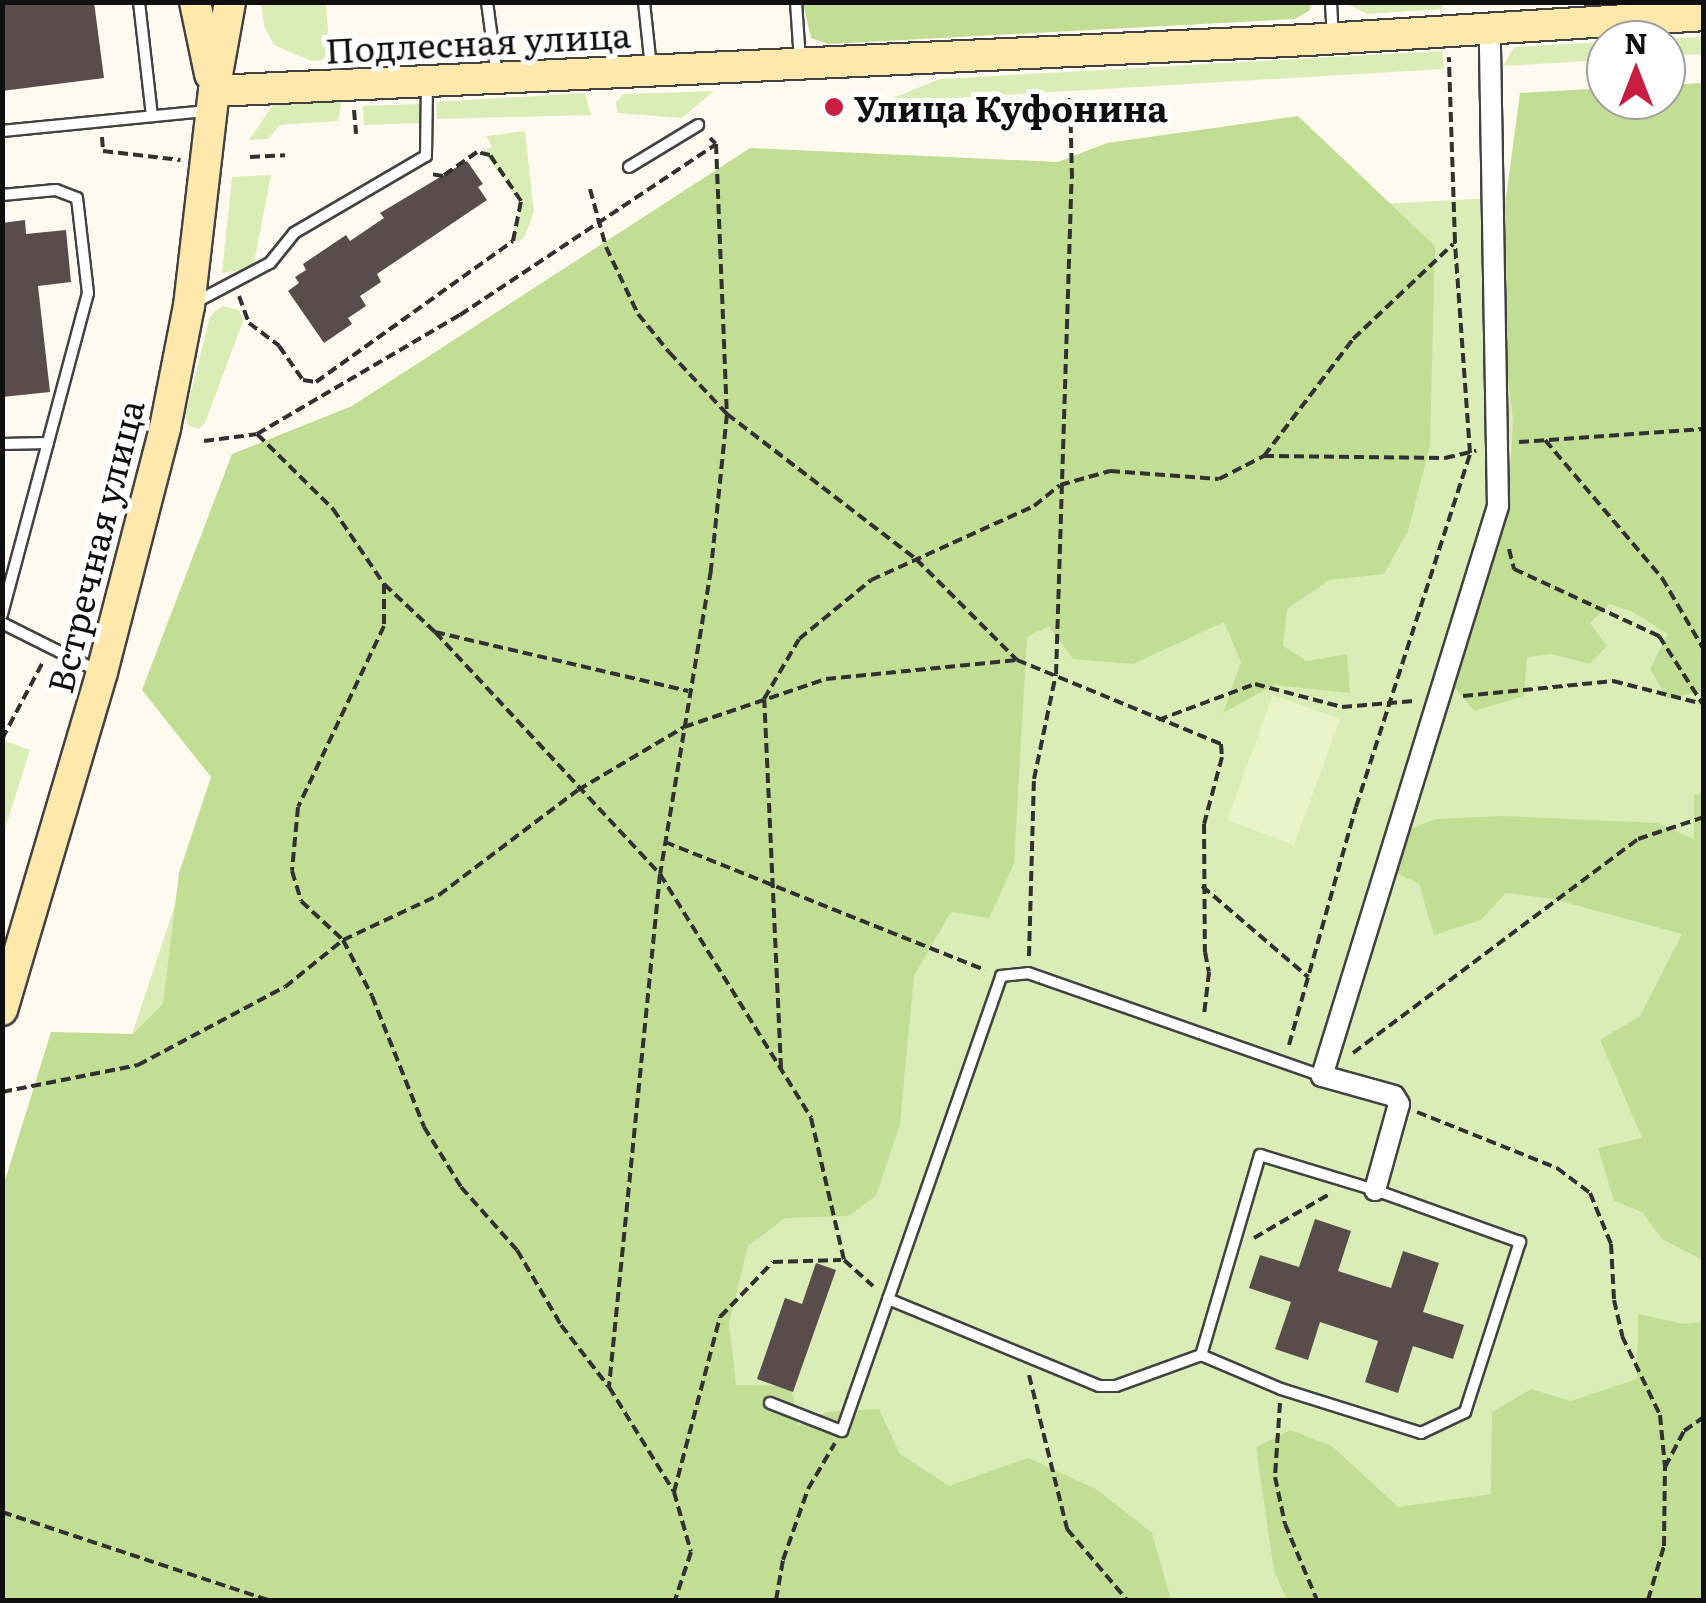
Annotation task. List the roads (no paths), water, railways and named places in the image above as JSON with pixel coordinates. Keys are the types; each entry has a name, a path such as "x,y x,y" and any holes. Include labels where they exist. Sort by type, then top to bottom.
{"main road":[{"path":"195,2 214,101"},
{"path":"214,101 230,2"},
{"name":"Подлесная улица","path":"214,101 427,80 1332,38 1704,15"},
{"name":"Встречная улица","path":"3,1004 102,672 164,428 189,306 214,101"}],"street":[{"path":"1365,1187 1399,1111 1394,1096 1322,1076 1498,506 1490,28"}],"lane":[{"path":"139,2 152,116"},
{"path":"487,2 497,77"},
{"path":"644,2 651,70"},
{"path":"796,2 800,62"},
{"path":"1331,2 1332,38"},
{"path":"189,306 270,263 294,233 422,160 428,148 427,80"},
{"path":"2,131 152,116 214,101"},
{"path":"629,166 698,124"},
{"path":"2,195 68,191 80,208 88,293 2,619 102,672"},
{"path":"2,444 48,443"},
{"path":"770,1403 842,1431 1001,976 1028,973 1322,1076"},
{"path":"888,1299 1109,1387 1202,1355 1280,1389 1421,1432 1466,1412 1520,1242 1365,1187 1260,1156 1202,1355"}],"place":[{"name":"Улица Куфонина","path":"834,107"}]}
